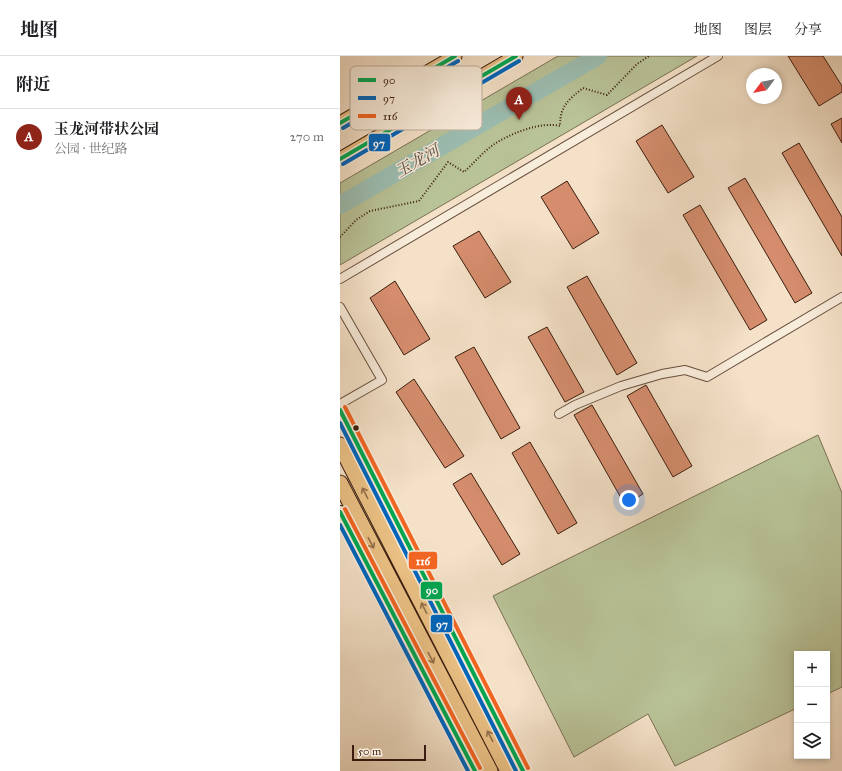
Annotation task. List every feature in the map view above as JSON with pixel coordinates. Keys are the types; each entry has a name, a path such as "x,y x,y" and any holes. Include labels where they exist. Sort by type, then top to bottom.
{"highway":[{"path":"340,445 508,771"},
{"path":"340,483 490,771"}],"main road":[{"path":"438,66 455,56"},
{"path":"482,76 516,56"},
{"path":"340,123 350,117"},
{"path":"340,159 390,130"},
{"path":"340,410 523,771"},
{"path":"340,512 475,771"}],"street":[{"path":"340,278 718,56"},
{"path":"559,414 575,405 621,386 662,374 685,370 707,377 842,297"},
{"path":"340,307 382,380 340,404"}],"path":[{"path":"340,237 356,220 370,211 419,201 448,162 464,172 492,145 513,134 538,126 553,124 560,126 560,114 569,100 583,88 607,95 637,64 649,56"}],"green space":[{"path":"558,56 697,56 340,265 340,183 431,130 482,130 482,100"},
{"path":"818,435 842,493 842,687 830,693 830,651 794,651 794,709 675,766 648,714 574,757 493,596"}],"building":[{"path":"788,56 823,56 842,86 842,92 819,106"},
{"path":"842,118 842,143 831,124"},
{"path":"662,125 694,177 668,193 636,141"},
{"path":"799,143 842,217 842,256 782,153"},
{"path":"745,178 812,293 795,303 728,188"},
{"path":"567,181 599,233 573,249 541,197"},
{"path":"700,205 767,320 750,330 683,215"},
{"path":"479,231 511,282 485,298 453,246"},
{"path":"587,276 637,363 617,375 567,287"},
{"path":"395,281 430,339 404,355 370,298"},
{"path":"547,327 584,392 565,402 528,337"},
{"path":"474,347 520,428 501,439 455,357"},
{"path":"414,379 464,456 445,468 396,392"},
{"path":"646,385 692,466 673,477 627,396"},
{"path":"592,405 643,494 625,505 574,415"},
{"path":"530,442 577,523 558,534 512,453"},
{"path":"471,473 520,554 502,565 453,484"}],"waterway":[{"name":"玉龙河","path":"482,123 598,56"},
{"name":"玉龙河","path":"340,205 470,130"}],"transit line":[{"name":"90","path":"438,66 455,56"},
{"name":"90","path":"482,76 516,56"},
{"name":"97","path":"449,66 458,61"},
{"name":"97","path":"482,83 519,61"},
{"name":"90","path":"340,123 350,117"},
{"name":"97","path":"343,128 350,124"},
{"name":"90","path":"340,159 390,130"},
{"name":"97","path":"343,164 401,130"},
{"name":"116","path":"345,407 528,768"},
{"name":"90","path":"340,410 523,771"},
{"name":"97","path":"340,423 516,771"},
{"name":"116","path":"345,509 480,768"},
{"name":"90","path":"340,512 475,771"},
{"name":"97","path":"340,525 468,771"}],"place":[{"name":"玉龙河带状公园","path":"519,120"}]}
